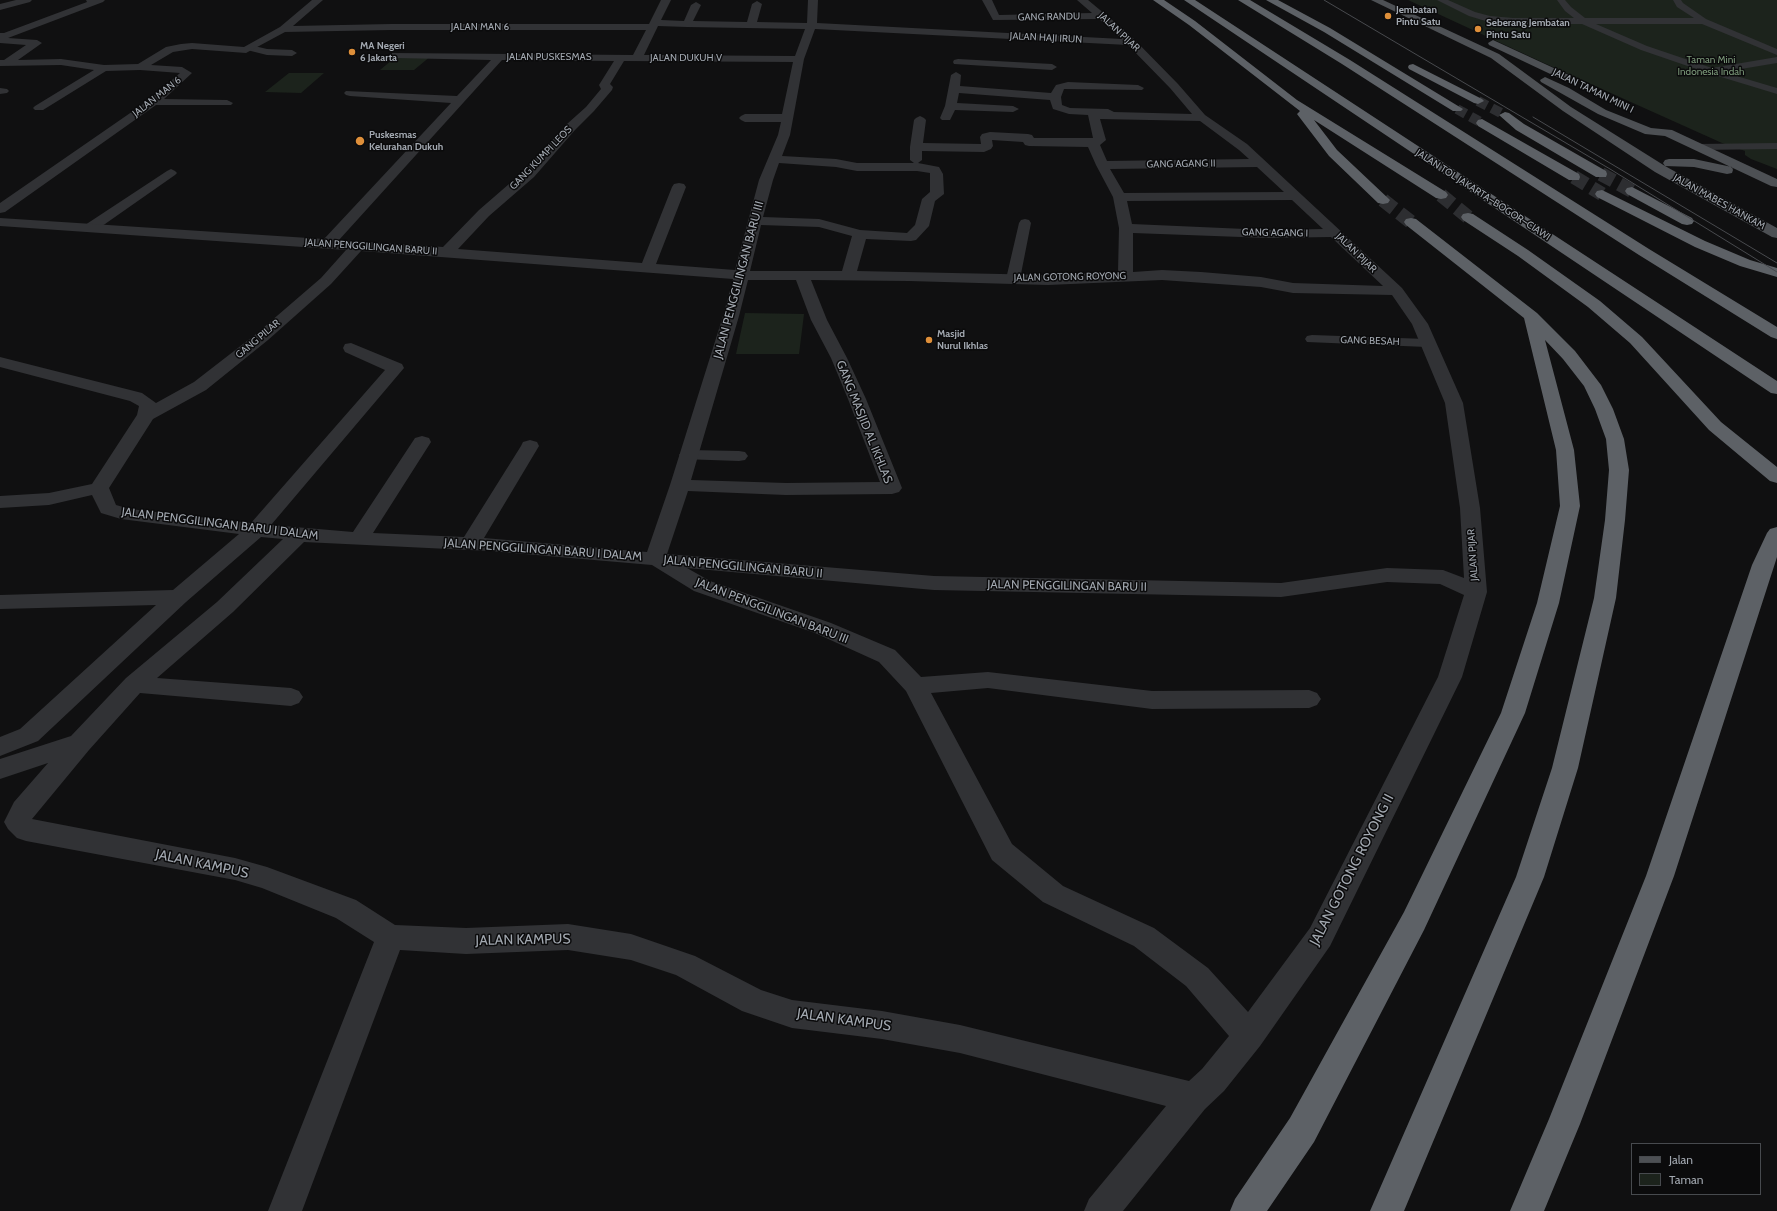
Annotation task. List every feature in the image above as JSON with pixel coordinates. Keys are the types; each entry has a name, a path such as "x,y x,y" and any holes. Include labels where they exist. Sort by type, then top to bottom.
{"highway":[{"path":"1158,0 1192,23 1293,102 1440,195"},
{"name":"JALAN TOL JAKARTA–BOGOR–CIAWI","path":"1189,0 1777,389"},
{"path":"1243,0 1346,62 1644,252 1777,334"},
{"path":"1271,0 1327,30 1457,109"},
{"path":"1288,0 1374,46"},
{"path":"1402,61 1478,101"},
{"path":"1293,102 1333,153 1383,200"},
{"path":"1505,115 1520,127 1601,174"},
{"path":"1482,123 1574,177"},
{"path":"1632,191 1697,226"},
{"path":"1602,194 1700,244 1745,263 1777,273"},
{"path":"1468,217 1523,253 1600,309 1636,340 1714,426 1777,477"},
{"path":"1387,1211 1530,877 1565,768 1605,598 1616,520 1619,470 1615,439 1604,408 1592,385 1570,355 1530,316 1411,222"},
{"path":"1710,233 1777,267"},
{"path":"1247,1211 1302,1130 1414,921 1513,713 1548,603 1570,506 1566,450 1530,316"},
{"path":"1526,1211 1564,1124 1660,876 1763,565 1777,533"}],"main road":[{"name":"JALAN TAMAN MINI I","path":"1376,0 1495,56 1567,109 1665,166"},
{"name":"JALAN TAMAN MINI I","path":"1485,39 1577,83"},
{"path":"1495,56 1565,90 1602,112 1649,131 1668,133 1777,183"},
{"path":"1654,121 1668,128 1670,130 1668,133"},
{"path":"1665,166 1685,152 1697,147"},
{"path":"1665,166 1694,163 1715,166 1777,183"},
{"name":"JALAN MABES HANKAM","path":"1665,166 1777,234"}],"street":[{"path":"0,7 27,0"},
{"path":"2,64 37,43 5,42 2,40 2,36 100,0 91,0"},
{"name":"JALAN MAN 6","path":"140,67 170,49 181,47 192,46 241,51 250,48 283,29 318,0"},
{"name":"JALAN DUKUH V","path":"666,0 637,58 799,59"},
{"name":"JALAN PENGGILINGAN BARU III","path":"813,0 810,26 799,59 784,135 776,159 766,180 742,275 680,485 655,559 702,586 823,628 887,656 915,686 1002,852 1053,894 1144,937 1197,977 1249,1036"},
{"path":"987,0 996,18 994,35"},
{"name":"JALAN PIJAR","path":"1082,0 1130,42 1174,86 1202,117 1242,147 1397,291 1420,324 1427,344 1454,402 1470,508 1476,592"},
{"path":"751,25 757,4"},
{"path":"687,24 696,5"},
{"name":"GANG RANDU","path":"996,18 1102,16"},
{"name":"JALAN MAN 6","path":"283,29 687,24 751,25"},
{"name":"JALAN HAJI IRUN","path":"751,25 810,26 960,42 994,35 1130,42"},
{"path":"946,118 951,106 955,89 960,42"},
{"path":"396,55 499,57"},
{"name":"JALAN PUSKESMAS","path":"328,244 499,57 637,58"},
{"name":"GANG KUMPI LEOS","path":"447,252 484,213 529,174 571,127 590,109 606,90 607,87 604,85 621,58"},
{"path":"2,64 61,62 104,68 140,67"},
{"path":"958,62 1052,67"},
{"name":"JALAN MAN 6","path":"0,209 153,102 187,73 182,70 140,67"},
{"path":"39,108 104,68"},
{"path":"1138,88 1068,85 1060,87 1055,98 1057,107 1069,111 1202,117"},
{"path":"955,89 1055,98"},
{"path":"350,93 460,100"},
{"path":"153,102 227,103"},
{"path":"951,106 1013,109"},
{"path":"916,147 984,148 987,146 986,137 990,136 1028,138 1029,142 1093,143 1100,140 1093,116 1202,117"},
{"path":"745,118 787,118"},
{"path":"917,168 916,147 920,120"},
{"path":"1093,143 1102,165 1120,197 1126,228 1125,276"},
{"path":"756,221 819,223 860,234 911,237 922,226 929,198 938,194 937,174 934,170 917,168 857,167 836,163 776,159"},
{"name":"GANG AGANG II","path":"1102,165 1259,163"},
{"path":"647,268 679,187"},
{"path":"1120,197 1295,196"},
{"name":"JALAN PENGGILINGAN BARU II","path":"0,222 447,252 742,275"},
{"name":"GANG AGANG I","path":"1126,228 1215,232 1335,233"},
{"path":"848,276 860,234"},
{"name":"GANG PILAR","path":"146,415 200,386 262,336 326,281 357,246"},
{"name":"JALAN GOTONG ROYONG","path":"742,275 1048,280 1125,276 1201,276 1261,282 1293,288 1397,291"},
{"name":"GANG MASJID AL IKHLAS","path":"680,485 786,489 892,488 839,358 818,320 802,275"},
{"path":"0,747 29,735 178,597 256,530 396,368 350,348"},
{"path":"0,502 49,499 99,488 146,415 148,404 136,397 1,363"},
{"path":"360,538 422,442"},
{"path":"470,544 530,446"},
{"name":"JALAN PENGGILINGAN BARU I DALAM","path":"99,488 108,509 128,515 299,536 470,544 655,559"},
{"path":"0,769 80,743 134,684 225,607 299,536"},
{"name":"JALAN PENGGILINGAN BARU II","path":"655,559 934,583 1281,590 1386,575 1443,577 1476,592"},
{"name":"JALAN GOTONG ROYONG II","path":"1101,1211 1194,1098 1213,1080 1249,1036 1320,937 1450,676 1476,592"},
{"path":"0,602 178,597"},
{"path":"915,686 988,680 1152,700 1309,699"},
{"path":"134,684 291,697"},
{"name":"JALAN KAMPUS","path":"80,743 23,809 17,822 26,830 235,869 260,876 346,909 390,937 466,941 568,937 631,947 685,965 753,1001 792,1014 882,1025 960,1039 1194,1098"},
{"path":"285,1211 390,937"}],"lane":[{"path":"1442,0 1472,14 1489,19 1513,21 1703,21"},
{"path":"1561,0 1568,9 1583,21 1644,48 1711,71 1777,91"},
{"path":"1677,0 1680,5 1703,21 1777,52"},
{"path":"250,48 267,52 292,53"},
{"path":"1711,71 1777,60"},
{"path":"1697,147 1777,146"},
{"path":"90,228 171,173"},
{"path":"1013,279 1025,223"},
{"name":"GANG BESAH","path":"1312,340 1427,344"},
{"path":"688,454 739,456"}],"green space":[{"name":"Taman Mini Indonesia Indah","path":"1408,0 1777,0 1777,169 1751,159 1745,155 1745,151 1722,143"},
{"path":"398,55 431,56 414,70 380,70"},
{"path":"289,73 324,73 301,93 265,92"},
{"path":"745,313 804,314 799,354 736,354"}],"tunnel":[{"path":"1478,101 1505,115"},
{"path":"1457,109 1482,123"},
{"path":"1601,174 1632,191"},
{"path":"1574,177 1602,194"},
{"path":"1441,195 1468,217"},
{"path":"1383,200 1411,222"}],"tram line":[{"path":"1324,0 1610,169 1777,272"},
{"path":"1533,117 1777,263"}],"place":[{"name":"Jembatan Pintu Satu","path":"1388,16"},
{"name":"Seberang Jembatan Pintu Satu","path":"1478,29"},
{"name":"MA Negeri 6 Jakarta","path":"352,52"},
{"name":"Puskesmas Kelurahan Dukuh","path":"360,141"},
{"name":"Masjid Nurul Ikhlas","path":"929,340"}]}
